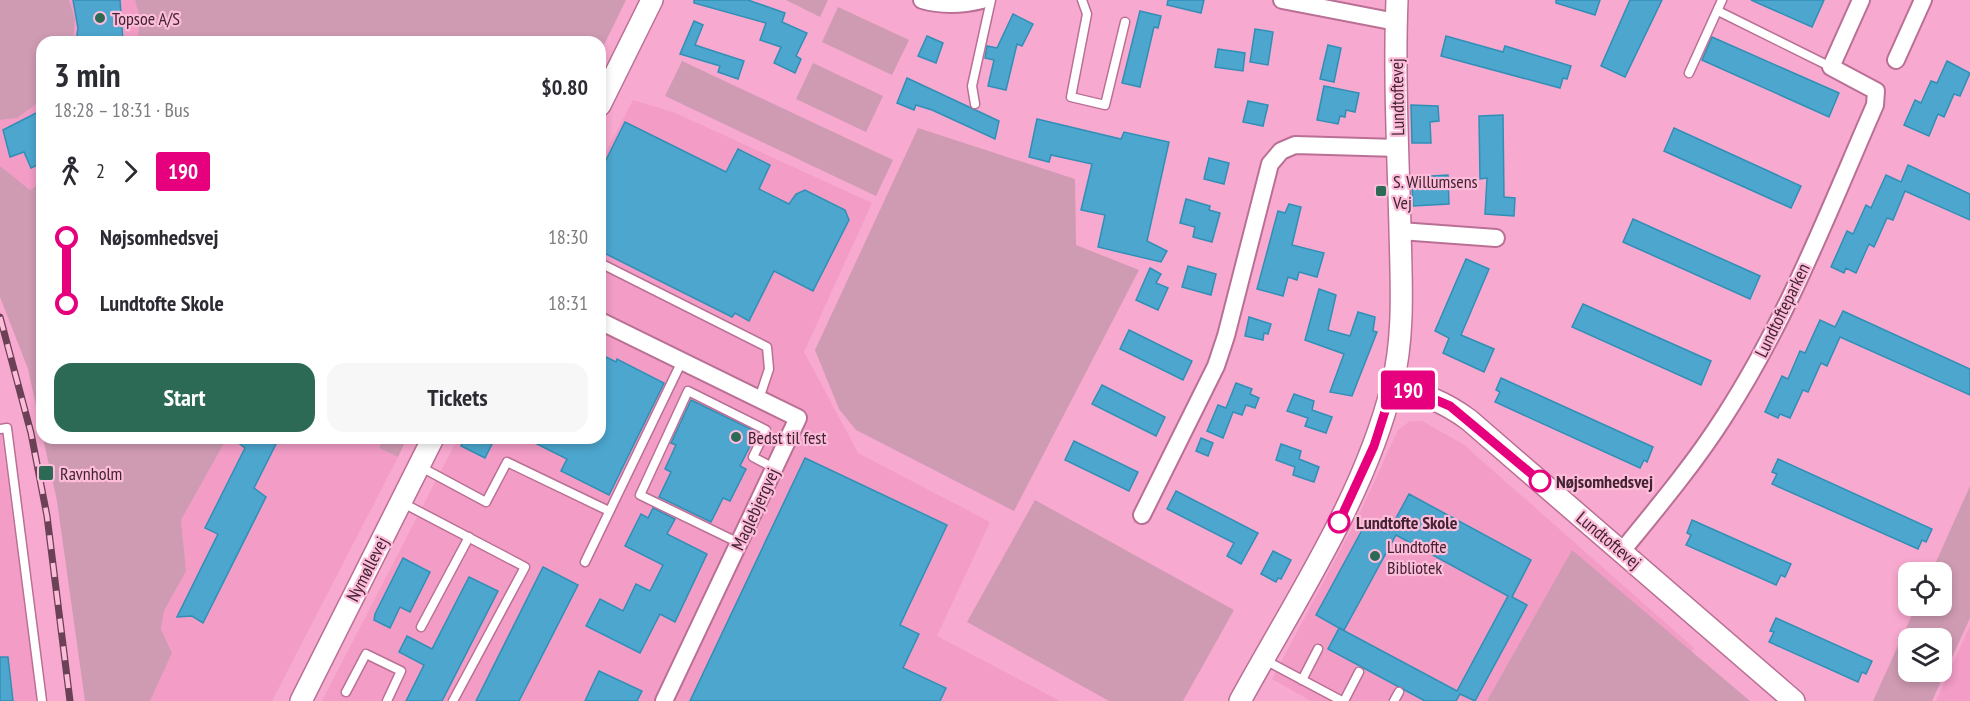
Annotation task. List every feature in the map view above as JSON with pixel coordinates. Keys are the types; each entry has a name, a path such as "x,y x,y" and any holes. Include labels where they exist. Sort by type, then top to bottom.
{"street":[{"path":"606,93 652,0"},
{"path":"922,0 934,4 964,5 982,0"},
{"path":"1282,0 1396,22"},
{"name":"Lundtoftevej","path":"1396,0 1401,317 1393,386 1417,392 1450,406 1622,551 1794,701"},
{"path":"1831,67 1861,0"},
{"path":"1896,60 1923,0"},
{"name":"Lundtofteparken","path":"1622,551 1695,460 1752,369 1799,278 1875,105 1876,91 1831,67"},
{"path":"1142,514 1216,366 1270,164 1281,151 1296,145 1398,148"},
{"path":"1400,231 1496,237"},
{"name":"Maglebjergvej","path":"606,324 798,418 664,701"},
{"path":"1240,701 1339,522 1374,446 1393,386"},
{"name":"Nymøllevej","path":"303,700 430,444"}],"lane":[{"path":"975,104 972,86 991,0"},
{"path":"1082,0 1087,14 1071,97 1105,105 1125,22"},
{"path":"1689,73 1722,0"},
{"name":"Lundtofteparken","path":"1718,11 1831,67"},
{"path":"606,266 767,347 769,369 759,399"},
{"path":"585,562 682,361"},
{"path":"739,543 640,495 688,392 766,430 753,457 774,468"},
{"path":"0,429 7,428 42,701"},
{"path":"419,466 486,502 507,462 609,511"},
{"path":"401,502 525,567 453,701"},
{"path":"421,627 469,537"},
{"path":"1302,680 1318,649"},
{"path":"346,692 366,654 401,671 387,701"},
{"path":"1263,659 1343,701 1359,672"},
{"path":"1394,701 1399,692"}],"shaded area":[{"path":"0,0 69,0 75,19 74,36 36,36 36,104 17,118 0,120"},
{"name":"Topsoe A/S","path":"69,0 135,0 140,18 138,36 74,36 75,19"},
{"path":"135,0 626,0 606,41 606,36 138,36 140,18"},
{"path":"786,0 828,0 820,17"},
{"path":"838,7 909,40 892,75 822,42"},
{"path":"682,61 893,160 876,196 665,96"},
{"path":"813,63 883,96 866,132 796,99"},
{"path":"633,100 673,112 872,203 804,352 858,453 990,522 937,636 1060,701 322,701 455,444 606,444 606,152"},
{"path":"36,104 36,186 30,190 0,166 0,120 17,118"},
{"path":"918,128 1075,179 1076,245 1139,270 1014,511 856,430 839,409 815,350"},
{"path":"0,166 30,190 36,186 36,406 28,369 0,297"},
{"name":"Lundtofte Skole","path":"1410,421 1422,421 1463,444 1694,648 1662,701 1311,701 1272,679 1359,515 1398,430"},
{"path":"0,423 37,701 0,701"},
{"path":"44,444 224,444 181,520 186,571 164,611 161,629 172,653 150,701 85,701 57,501"},
{"path":"224,444 382,444 380,448 398,457 272,701 150,701 172,653 161,629 164,611 186,571 181,520"},
{"path":"381,444 404,444 398,457 379,448"},
{"path":"1970,486 1970,618 1952,657 1952,628 1906,628 1911,616 1952,616 1952,562 1936,562"},
{"path":"1035,500 1234,610 1183,701 1109,701 967,622"},
{"path":"1572,550 1750,701 1487,701"},
{"path":"1970,626 1970,701 1936,701 1945,682 1952,682 1952,666"},
{"path":"1898,646 1898,682 1941,682 1932,701 1873,701"}],"building":[{"name":"Topsoe A/S","path":"73,0 120,0 123,36 77,36 78,28"},
{"path":"694,0 748,0 785,13 782,22 807,33 796,56 801,59 795,73 774,63 781,47 760,40 766,23 694,3"},
{"path":"1168,0 1204,0 1201,13 1167,5"},
{"path":"1556,0 1600,0 1595,15 1556,3"},
{"path":"1630,0 1662,0 1625,77 1601,66"},
{"path":"1751,0 1824,0 1812,27"},
{"path":"1140,11 1161,16 1158,28 1154,27 1140,87 1122,83"},
{"path":"1013,14 1033,24 1022,46 1017,44 1006,90 988,86 994,60 985,58 987,46 997,48"},
{"path":"694,21 703,25 695,45 744,61 738,79 718,72 720,66 680,54"},
{"path":"1255,29 1273,32 1268,65 1250,62"},
{"path":"927,36 943,43 936,63 918,56"},
{"path":"1446,36 1503,52 1505,46 1571,66 1567,79 1563,78 1560,88 1441,56"},
{"path":"1712,37 1839,93 1829,117 1702,60"},
{"path":"1328,45 1341,48 1334,82 1320,79"},
{"path":"1218,49 1245,53 1243,71 1215,67"},
{"path":"1947,61 1970,73 1960,96 1954,94 1944,117 1938,114 1929,136 1904,125 1915,100 1921,103 1931,81 1937,83"},
{"path":"907,78 999,121 995,139 932,110 916,105 914,110 897,103"},
{"path":"1324,86 1359,93 1355,112 1346,110 1345,117 1340,116 1338,124 1317,120"},
{"path":"1248,101 1268,105 1263,126 1243,122"},
{"path":"1411,105 1438,106 1439,121 1430,122 1431,143 1412,143"},
{"path":"36,113 36,166 31,168 24,152 10,157 3,130"},
{"path":"1503,115 1504,197 1515,198 1514,216 1485,214 1487,178 1480,179 1479,116"},
{"path":"1037,119 1121,139 1124,132 1169,142 1147,241 1167,251 1161,262 1098,247 1105,215 1081,210 1092,164 1051,155 1049,162 1029,157"},
{"path":"625,122 726,172 738,149 770,165 759,189 789,204 796,194 805,190 845,210 849,220 813,291 774,271 749,321 735,313 732,317 606,254 606,160"},
{"path":"1674,128 1801,186 1791,208 1664,151"},
{"path":"1209,158 1229,163 1224,184 1204,179"},
{"path":"1908,165 1970,194 1970,220 1905,191 1893,220 1887,218 1874,247 1869,244 1856,273 1846,268 1844,273 1831,267 1847,231 1853,234 1866,205 1871,208 1886,175 1901,182"},
{"path":"1448,175 1449,204 1413,206 1412,186 1432,185 1432,176"},
{"path":"1186,199 1210,206 1209,210 1220,213 1212,242 1193,237 1195,227 1180,223"},
{"path":"1289,204 1301,207 1292,245 1324,253 1317,277 1299,272 1297,280 1288,277 1283,296 1257,289 1278,211 1285,213"},
{"path":"1633,219 1760,276 1750,299 1623,242"},
{"path":"1466,259 1489,269 1461,335 1494,349 1484,372 1443,353 1449,338 1435,331"},
{"path":"1188,266 1216,274 1211,295 1182,287"},
{"path":"1150,268 1161,274 1156,283 1168,288 1158,310 1136,300"},
{"path":"1319,289 1336,295 1328,330 1350,336 1358,312 1375,317 1373,331 1377,332 1352,396 1330,392 1344,354 1305,340"},
{"path":"1583,304 1711,361 1701,385 1572,327"},
{"path":"1843,311 1970,369 1970,395 1840,337 1827,366 1821,363 1808,392 1803,390 1790,418 1780,414 1778,418 1765,412 1782,376 1788,379 1800,351 1805,353 1820,320 1835,327"},
{"path":"1249,317 1271,324 1268,334 1264,333 1263,340 1245,336"},
{"path":"1129,330 1192,361 1183,380 1120,349"},
{"path":"606,357 616,362 617,359 664,383 609,495 561,471 567,459 537,444 606,444"},
{"path":"1501,378 1653,447 1647,462 1644,460 1640,468 1495,402 1500,392 1496,390"},
{"path":"1236,383 1252,389 1250,394 1259,398 1255,408 1246,405 1242,415 1233,412 1223,438 1207,431 1218,405 1226,408"},
{"path":"1102,385 1165,417 1156,436 1092,404"},
{"path":"1294,394 1314,401 1312,410 1332,417 1326,433 1305,426 1308,418 1287,411"},
{"path":"691,400 757,432 740,466 746,469 730,501 723,498 711,522 659,497 671,472 665,469 676,445 671,443"},
{"path":"1201,438 1213,443 1208,456 1196,451"},
{"path":"1074,441 1138,472 1129,491 1065,460"},
{"path":"240,444 276,444 254,488 266,497 203,623 192,616 177,617 218,534 205,528 245,448"},
{"path":"462,444 492,444 485,458 461,446"},
{"path":"1281,444 1301,451 1299,459 1319,467 1314,482 1293,475 1295,467 1276,460"},
{"path":"805,458 947,525 900,625 919,634 903,668 946,688 940,701 690,701"},
{"path":"1778,459 1932,529 1926,542 1922,540 1918,549 1772,484 1777,474 1772,472"},
{"path":"1176,491 1258,533 1241,564 1227,556 1234,543 1167,509"},
{"path":"1409,494 1531,560 1512,597 1527,605 1475,701 1460,694 1456,701 1425,701 1328,649 1339,628 1316,615 1368,519 1389,531","holes":["1396,535 1508,596 1457,691 1339,628 1344,630"]},
{"path":"653,508 675,519 667,534 707,554 675,622 660,614 640,653 586,626 600,599 623,611 636,584 650,591 663,565 625,546 641,514 648,518"},
{"path":"1692,520 1791,564 1785,577 1781,575 1776,585 1686,545 1691,535 1687,533"},
{"path":"1273,551 1291,560 1281,579 1278,578 1276,582 1261,574"},
{"path":"403,558 430,572 410,612 400,607 390,628 374,620 375,614"},
{"path":"543,567 578,585 519,701 476,701"},
{"path":"469,577 498,591 442,701 406,701 424,665 399,652 407,636 432,649"},
{"path":"1776,618 1872,661 1866,674 1862,672 1858,682 1769,642 1774,632 1770,631"},
{"path":"0,657 8,657 13,701 0,701"},
{"path":"599,671 642,691 637,701 585,701"}],"railway":[{"path":"0,317 31,433 47,516 70,701"}],"bus line":[{"name":"190","path":"1339,522 1374,446 1393,386 1417,392 1450,406 1540,481"}],"place":[{"name":"Topsoe A/S","path":"100,18"},
{"name":"S. Willumsens Vej","path":"1381,191"},
{"name":"Bedst til fest","path":"736,437"},
{"name":"Ravnholm","path":"46,473"},
{"name":"Nøjsomhedsvej","path":"1540,481"},
{"name":"Lundtofte Skole","path":"1339,522"},
{"name":"Lundtofte Bibliotek","path":"1375,556"}]}
